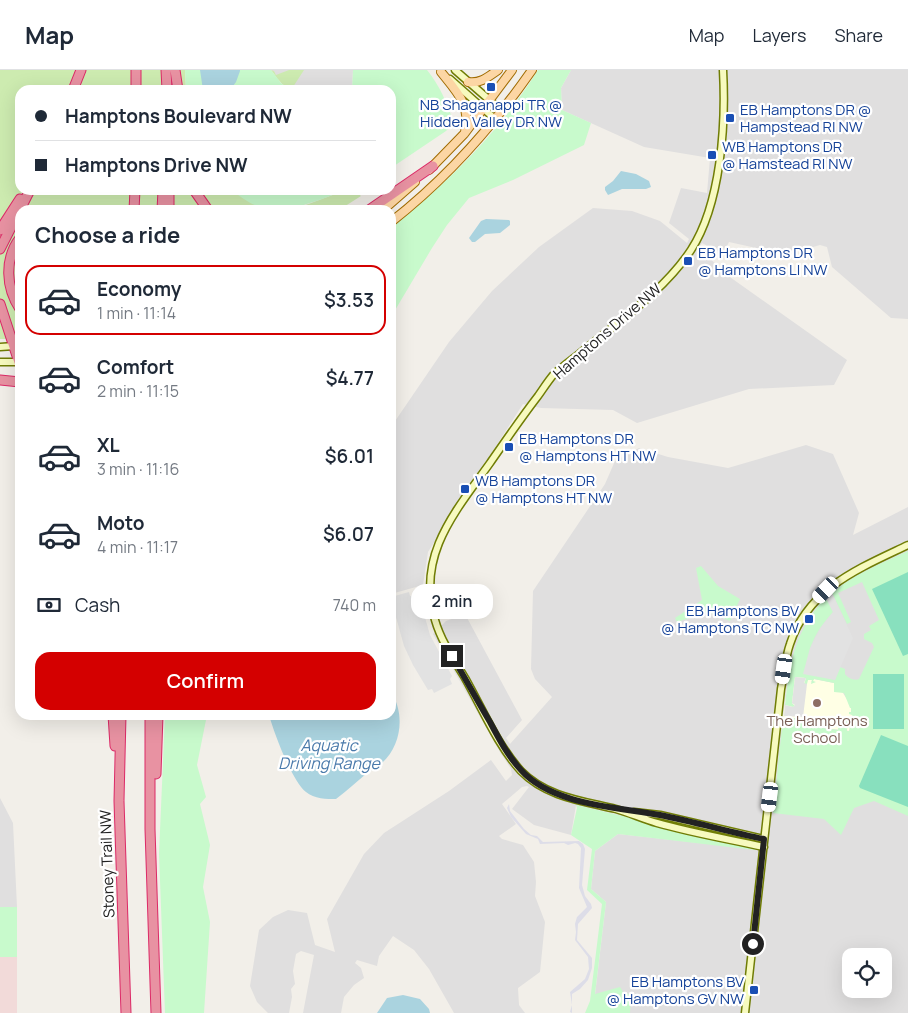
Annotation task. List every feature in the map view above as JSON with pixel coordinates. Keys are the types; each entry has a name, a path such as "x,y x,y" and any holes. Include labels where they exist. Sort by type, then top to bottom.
{"highway":[{"path":"75,85 81,70"},
{"path":"136,70 136,85"},
{"path":"166,70 166,85"},
{"path":"176,70 178,85"},
{"path":"396,191 433,166"},
{"path":"375,205 390,195"},
{"path":"0,230 15,206"},
{"path":"0,249 15,220"},
{"path":"15,247 8,270 10,287 15,298"},
{"path":"0,304 15,341"},
{"path":"0,380 15,382"},
{"path":"113,720 119,801"},
{"name":"Stoney Trail NW","path":"121,720 119,801 126,1013"},
{"path":"150,720 150,831 156,1013"},
{"path":"150,831 154,821 158,720"},
{"path":"121,1013 124,964"}],"main road":[{"path":"468,82 481,82 498,70"},
{"path":"389,205 433,166 464,134 512,70"},
{"path":"396,218 438,180 495,119 532,70"},
{"path":"440,71 464,104 467,116 464,134"}],"street":[{"path":"454,70 502,111"},
{"name":"Hamptons Drive NW","path":"723,70 723,131 717,171 708,211 692,248 676,270 654,291 554,375 527,410 452,517 437,546 431,569 430,596 436,621 445,642 506,752 521,770 536,783 550,791 658,823 764,847"},
{"path":"440,71 495,119"},
{"path":"0,347 15,346"},
{"path":"0,362 15,362"},
{"path":"745,1013 783,676 788,650 795,632 814,603 834,583 859,568 908,544"},
{"name":"Hamptons Drive NW","path":"619,810 660,815 764,839"}],"shaded area":[{"path":"271,70 353,70 352,85 285,85"},
{"path":"571,70 908,70 908,319 891,318 832,267 827,247 820,245 792,253 779,253 729,242 723,254 702,243 699,248 727,275 847,360 834,385 749,389 637,423 613,410 541,408 523,404 428,552 423,585 396,593 396,420 449,342 492,291 539,247 593,208 632,211 660,221 687,243 689,239 669,223 681,188 707,193 710,158 644,147 562,110 561,88"},
{"path":"806,445 833,454 859,513 853,535 908,507 908,1013 595,1013 595,995 606,902 591,889 595,851 618,834 754,849 753,847 667,829 576,805 571,835 534,825 512,809 529,787 527,786 522,787 502,804 516,824 499,836 502,839 523,845 534,862 535,896 545,922 540,972 518,988 519,1005 525,1013 454,1013 429,969 414,950 393,936 379,956 377,966 357,960 355,963 361,968 364,978 354,985 344,997 341,1013 303,1013 314,955 301,951 296,954 293,971 295,984 291,989 292,997 289,1013 268,1013 257,1002 250,986 259,930 273,917 288,910 307,913 315,945 335,952 327,919 364,854 384,833 449,791 491,760 506,781 512,775 511,769 433,634 446,621 465,614 522,720 506,738 510,744 552,697 535,679 531,669 533,591 605,484 615,461 639,448 668,457 728,468"},
{"path":"409,592 410,596 424,594 424,601 422,601 423,610 430,635 452,676 450,679 452,684 434,693 432,689 428,690 404,646 396,617 396,596"},
{"path":"832,593 853,638 835,680 803,674 810,648 821,627 833,612 827,600 824,599"},
{"name":"The Hamptons School","path":"789,672 812,680 811,683 814,679 834,683 852,707 851,713 849,713 852,714 859,732 806,726 804,722 795,722 795,718 783,718"},
{"path":"795,677 806,678 804,683 807,684 803,717 784,716 785,705 793,707 795,705 792,703"},
{"path":"0,798 13,823 17,907 0,907"},
{"path":"509,804 510,811 531,835 537,836 543,842 579,841 585,849 582,885 585,896 592,908 578,924 577,940 592,958 592,968 588,980 580,989 572,994 572,1005 570,992 585,979 589,969 588,957 575,940 577,917 587,907 579,888 581,848 575,843 568,845 564,843 540,844 538,839 526,834 511,817 507,808"},
{"path":"0,957 17,957 17,1013 0,1013"}],"green space":[{"path":"0,70 185,70 186,85 15,85 15,195 240,195 296,205 15,205 15,339 0,339"},
{"path":"185,70 271,70 284,85 186,85"},
{"path":"271,70 276,75 289,70 304,70 294,85 284,85"},
{"path":"353,70 427,70 443,95 454,123 446,131 396,165 396,85 352,85"},
{"path":"538,70 571,70 561,88 562,110 591,123 584,145 513,180 469,198 447,225 396,309 396,223 433,192 472,155 523,93"},
{"path":"239,195 333,195 303,205 255,205"},
{"path":"333,195 361,196 347,205 306,205"},
{"path":"908,551 908,816 874,801 854,808 841,835 824,819 773,813 783,718 795,718 795,722 798,723 800,718 807,720 804,724 806,726 838,730 839,720 848,721 847,731 849,731 852,715 849,714 851,708 844,693 834,692 834,683 814,679 813,681 816,682 811,684 812,680 808,680 807,684 804,684 806,678 795,677 792,703 795,706 785,705 792,660 806,623 824,599 827,600 833,612 817,633 811,647 807,673 835,680 840,667 845,669 845,674 849,678 859,679 874,647 872,643 864,639 864,634 871,630 869,626 879,620 862,582 838,593 851,622 847,624 832,593 859,575"},
{"path":"701,566 718,586 740,599 730,621 708,612 677,622 675,618 702,600 696,568"},
{"path":"908,572 908,654 903,656 872,589"},
{"path":"873,674 904,674 904,729 873,729"},
{"path":"165,720 206,720 197,765 206,797 200,804 210,845 203,887 210,922 204,1013 165,1013 159,854"},
{"path":"881,735 908,746 908,807 859,786"},
{"path":"576,805 667,829 753,847 755,850 618,834 595,851 591,889 606,902 595,994 620,987 623,992 631,995 630,1013 585,1013 590,1001 602,904 587,890 592,849 571,835"},
{"path":"0,907 17,907 17,957 0,957"}],"water":[{"path":"200,70 240,70 234,85 202,85"},
{"path":"621,171 636,174 649,181 651,187 646,189 622,189 608,195 605,187"},
{"path":"486,219 509,220 510,225 500,233 485,234 475,242 472,242 469,238 481,221"},
{"name":"Aquatic Driving Range","path":"396,703 398,709 399,729 394,747 389,756 336,799 325,799 306,792 289,768 271,720 396,720"},
{"path":"403,995 420,999 429,1009 430,1013 377,1013 387,998"}],"place":[{"name":"NB Shaganappi TR @ Hidden Valley DR NW","path":"491,87"},
{"name":"EB Hamptons DR @ Hampstead RI NW","path":"730,118"},
{"name":"WB Hamptons DR @ Hamstead RI NW","path":"712,155"},
{"name":"EB Hamptons DR @ Hamptons LI NW","path":"688,261"},
{"name":"EB Hamptons DR @ Hamptons HT NW","path":"509,447"},
{"name":"WB Hamptons DR @ Hamptons HT NW","path":"465,489"},
{"name":"EB Hamptons BV @ Hamptons TC NW","path":"809,619"},
{"name":"The Hamptons School","path":"817,703"},
{"name":"EB Hamptons BV @ Hamptons GV NW","path":"754,990"}],"route":[{"path":"452,656 506,752 521,770 536,783 569,798 619,810 660,815 764,839 753,944"}]}
